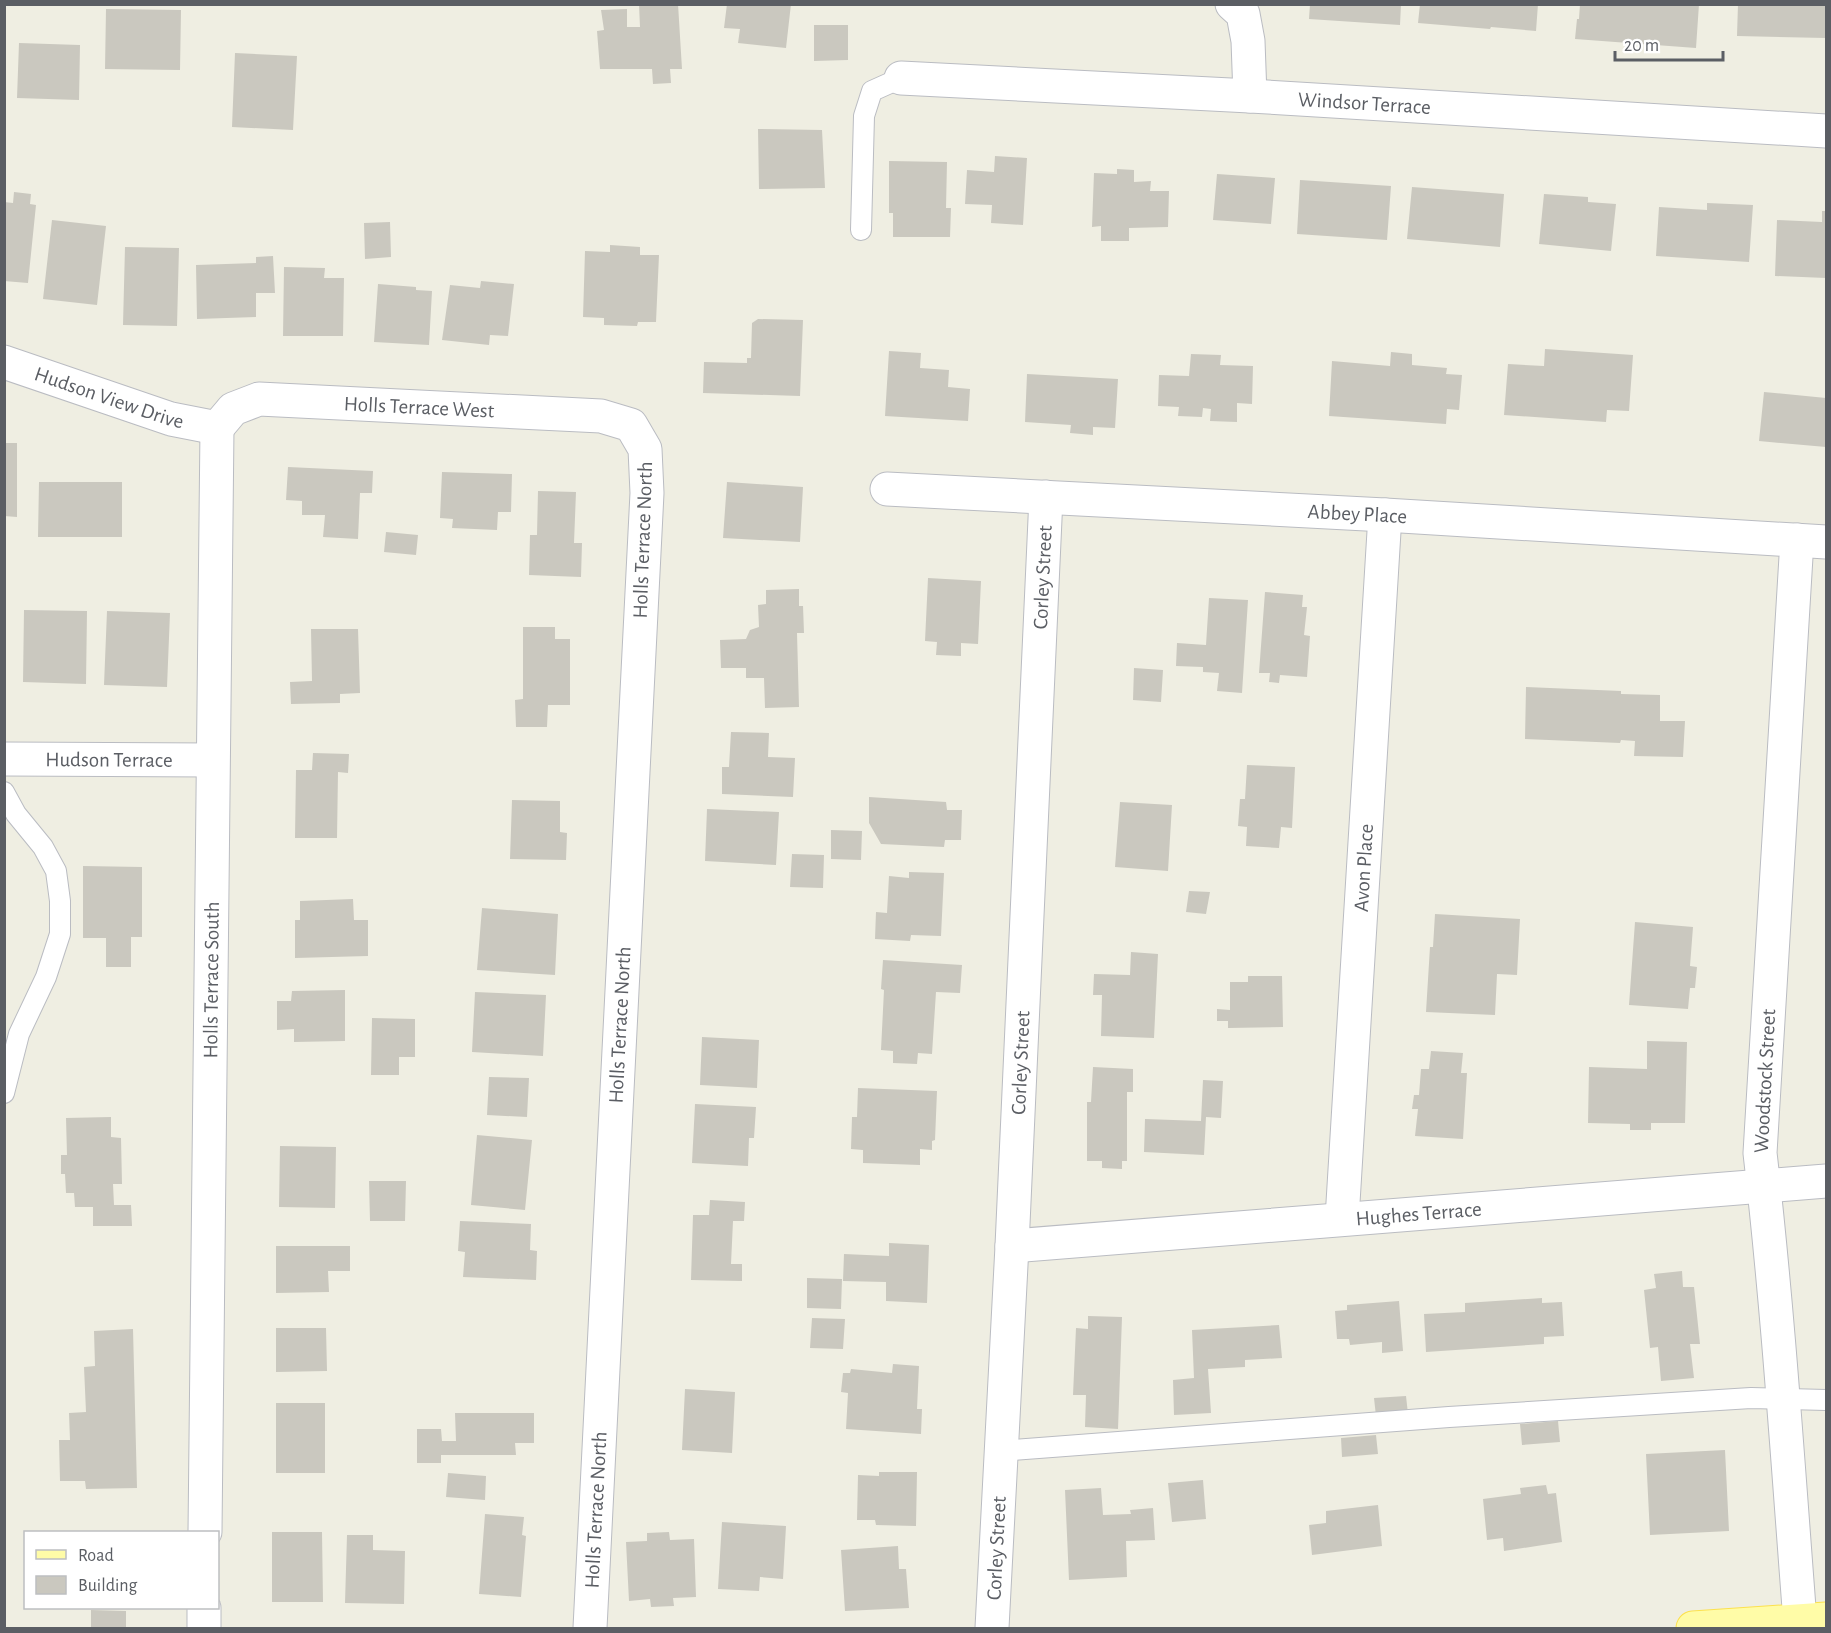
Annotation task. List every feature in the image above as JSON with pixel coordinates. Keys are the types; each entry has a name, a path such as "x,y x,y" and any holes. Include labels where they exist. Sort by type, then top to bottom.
{"main road":[{"path":"1693,1629 1813,1620"}],"street":[{"path":"1232,4 1243,14 1248,40 1250,96"},
{"name":"Windsor Terrace","path":"901,78 1250,96 1827,131"},
{"name":"Hudson View Drive","path":"4,362 171,419 217,428"},
{"name":"Holls Terrace West","path":"217,428 233,409 259,399 602,416 631,425"},
{"name":"Holls Terrace North","path":"590,1629 647,494 645,449 631,425"},
{"name":"Holls Terrace South","path":"205,1531 217,428"},
{"name":"Abbey Place","path":"887,489 1385,515 1812,541"},
{"name":"Corley Street","path":"992,1629 1046,497"},
{"name":"Avon Place","path":"1342,1219 1385,515"},
{"name":"Woodstock Street","path":"1812,541 1760,1153 1784,1400 1813,1620"},
{"name":"Hudson Terrace","path":"4,759 212,760"},
{"name":"Hughes Terrace","path":"1012,1246 1827,1181"},
{"path":"204,1609 204,1629"}],"lane":[{"path":"861,230 864,116 872,91 901,78"},
{"path":"4,792 16,814 43,847 56,871 60,901 60,934 46,976 18,1034 4,1093"},
{"path":"1000,1450 1460,1416 1751,1398 1827,1400"}],"building":[{"path":"639,4 678,4 682,69 670,69 671,83 653,84 652,69 600,69 597,31 604,30 601,10 627,9 627,27 640,27"},
{"path":"727,4 791,4 786,48 738,43 740,29 724,28"},
{"path":"1310,4 1401,4 1400,25 1309,19"},
{"path":"1420,4 1538,4 1536,31 1418,23"},
{"path":"1580,4 1699,4 1696,48 1575,39"},
{"path":"1738,4 1826,4 1826,38 1737,36"},
{"path":"106,9 181,10 180,70 105,69"},
{"path":"814,25 848,25 848,60 814,61"},
{"path":"19,43 80,45 79,100 17,98"},
{"path":"235,53 297,56 293,130 232,127"},
{"path":"758,129 822,130 825,188 759,189"},
{"path":"995,156 1027,158 1023,225 991,223 992,205 965,204 967,170 994,172"},
{"path":"889,161 947,162 946,208 951,208 950,237 893,237 893,213 889,213"},
{"path":"1117,169 1134,170 1134,182 1151,181 1150,191 1169,191 1168,227 1129,228 1129,241 1101,241 1101,226 1092,227 1094,173 1117,174"},
{"path":"1217,174 1275,178 1271,224 1213,220"},
{"path":"1300,180 1391,186 1387,240 1297,234"},
{"path":"1412,187 1504,194 1500,247 1407,239"},
{"path":"14,192 31,194 30,204 36,205 28,283 4,281 4,202 13,203"},
{"path":"1544,194 1588,197 1588,202 1616,204 1611,251 1539,244"},
{"path":"1707,203 1753,205 1749,262 1656,256 1659,207 1707,210"},
{"path":"1822,211 1826,211 1826,278 1775,276 1777,220 1822,222"},
{"path":"52,220 106,226 97,305 43,299"},
{"path":"390,222 391,257 365,259 364,223"},
{"path":"610,245 640,247 640,255 659,255 656,322 638,322 637,326 604,325 604,318 583,317 585,251 610,252"},
{"path":"125,247 179,248 177,326 123,325"},
{"path":"273,256 275,293 256,293 256,317 197,319 196,265 256,263 256,257"},
{"path":"284,267 325,268 324,278 344,278 343,336 283,336"},
{"path":"481,281 514,284 508,336 490,335 489,345 442,340 450,285 480,288"},
{"path":"378,284 416,287 416,290 432,291 429,345 374,342"},
{"path":"758,319 803,320 800,396 703,393 704,362 747,363 747,358 751,358 752,323"},
{"path":"1545,349 1633,355 1629,411 1607,410 1606,422 1504,415 1508,364 1544,366"},
{"path":"889,351 921,353 920,368 949,370 948,387 970,389 968,421 885,416"},
{"path":"1391,352 1412,354 1412,365 1447,368 1446,374 1462,375 1459,410 1447,409 1446,424 1329,416 1332,361 1390,366"},
{"path":"1191,354 1221,355 1220,365 1253,366 1252,404 1237,403 1237,422 1210,421 1211,409 1203,408 1202,417 1178,416 1179,407 1158,406 1159,375 1189,376"},
{"path":"1027,374 1118,379 1115,428 1093,427 1093,435 1070,433 1071,425 1025,422"},
{"path":"1764,392 1826,398 1826,447 1759,441"},
{"path":"4,443 17,443 17,517 4,516"},
{"path":"288,467 373,471 372,493 360,493 358,539 323,537 325,515 302,515 302,501 286,500"},
{"path":"442,472 512,474 511,512 498,512 497,530 452,528 453,519 440,518"},
{"path":"39,482 122,482 122,537 38,537"},
{"path":"727,482 803,487 800,542 723,538"},
{"path":"538,491 576,492 574,543 582,543 581,577 529,575 530,535 537,535"},
{"path":"386,532 418,535 416,555 384,552"},
{"path":"928,578 981,581 978,644 961,643 961,656 936,655 937,642 925,641"},
{"path":"799,589 799,606 803,606 804,633 797,633 799,707 765,708 764,678 746,678 746,668 721,668 720,640 746,639 750,630 759,627 758,605 766,604 766,590"},
{"path":"1265,592 1303,595 1302,607 1307,607 1304,635 1310,636 1307,677 1280,675 1279,683 1269,682 1270,673 1259,673"},
{"path":"1209,598 1248,600 1242,693 1217,691 1219,673 1203,672 1203,667 1176,666 1177,643 1206,645"},
{"path":"24,610 87,611 86,684 23,682"},
{"path":"107,611 170,613 167,687 104,685"},
{"path":"523,627 555,627 555,639 570,639 570,705 548,705 547,727 516,727 515,700 523,699"},
{"path":"311,629 358,629 360,693 340,694 340,703 291,704 290,682 312,681"},
{"path":"1134,668 1163,670 1161,702 1133,700"},
{"path":"1526,687 1660,695 1660,721 1685,721 1683,757 1634,756 1635,741 1621,740 1620,743 1525,739"},
{"path":"731,732 769,733 768,757 795,758 793,797 722,794 722,767 729,767"},
{"path":"313,753 349,754 348,773 338,772 337,838 295,838 296,770 312,770"},
{"path":"1247,765 1295,767 1292,828 1281,827 1279,848 1246,846 1247,827 1238,826 1240,799 1245,799"},
{"path":"869,797 946,802 947,810 962,810 961,840 945,840 944,847 881,844 869,823"},
{"path":"512,800 560,801 560,832 567,833 566,860 510,859"},
{"path":"1120,802 1172,805 1168,871 1115,867"},
{"path":"707,809 779,812 776,865 705,861"},
{"path":"831,830 862,831 861,860 831,859"},
{"path":"792,854 824,855 823,888 790,887"},
{"path":"83,866 142,867 142,937 131,937 131,967 106,967 106,938 83,938"},
{"path":"909,872 944,873 941,936 911,935 910,941 875,939 876,912 887,913 889,876 909,878"},
{"path":"1189,891 1210,892 1206,914 1186,912"},
{"path":"353,899 354,920 368,920 368,956 295,958 295,920 300,920 300,901"},
{"path":"482,908 558,914 555,975 477,970"},
{"path":"1435,914 1520,919 1517,975 1497,974 1495,1015 1426,1012 1430,947 1433,947"},
{"path":"1635,922 1693,927 1690,966 1697,967 1695,988 1690,988 1688,1009 1629,1005"},
{"path":"1131,952 1158,954 1154,1038 1101,1036 1102,995 1093,995 1094,974 1130,975"},
{"path":"883,960 962,965 960,993 936,992 932,1054 918,1053 917,1064 893,1063 893,1051 881,1050"},
{"path":"1248,976 1282,976 1283,1027 1228,1028 1228,1021 1217,1021 1217,1009 1230,1010 1230,982 1248,982"},
{"path":"345,990 345,1041 294,1042 294,1029 277,1030 277,1001 291,1001 292,991"},
{"path":"475,992 546,995 543,1056 472,1052"},
{"path":"372,1018 415,1019 415,1057 399,1057 399,1075 371,1075"},
{"path":"702,1037 759,1040 757,1088 700,1085"},
{"path":"1647,1041 1687,1042 1685,1123 1651,1123 1651,1130 1630,1130 1630,1124 1588,1123 1589,1067 1647,1069"},
{"path":"1431,1051 1463,1053 1461,1073 1467,1073 1463,1139 1415,1136 1418,1109 1412,1109 1414,1095 1419,1095 1421,1069 1429,1069"},
{"path":"1093,1067 1133,1069 1133,1092 1127,1092 1127,1161 1122,1161 1122,1169 1102,1168 1102,1161 1087,1161 1087,1102 1091,1102"},
{"path":"489,1077 529,1078 527,1117 487,1115"},
{"path":"1203,1080 1223,1081 1221,1118 1206,1117 1204,1155 1144,1152 1145,1119 1201,1121"},
{"path":"858,1088 937,1091 935,1140 932,1141 932,1150 920,1149 920,1165 863,1163 863,1150 851,1149 852,1117 857,1117"},
{"path":"695,1104 756,1107 754,1138 749,1138 748,1166 692,1163"},
{"path":"111,1117 111,1137 121,1138 122,1184 113,1184 114,1205 131,1205 132,1226 93,1226 93,1207 75,1207 74,1193 66,1193 65,1174 61,1174 61,1155 67,1155 66,1118"},
{"path":"477,1135 532,1140 525,1210 471,1205"},
{"path":"280,1146 336,1147 335,1208 279,1207"},
{"path":"369,1181 406,1181 405,1221 370,1221"},
{"path":"710,1200 745,1202 744,1221 733,1221 731,1264 742,1264 742,1281 691,1280 693,1215 709,1215"},
{"path":"460,1221 531,1224 530,1250 537,1251 536,1280 463,1277 465,1252 458,1251"},
{"path":"889,1243 929,1245 927,1303 886,1301 886,1282 843,1281 844,1254 889,1256"},
{"path":"276,1246 350,1246 350,1271 328,1271 329,1292 276,1293"},
{"path":"1682,1271 1683,1287 1694,1287 1700,1344 1690,1344 1694,1378 1661,1381 1658,1347 1650,1348 1644,1290 1656,1288 1654,1274"},
{"path":"807,1278 842,1279 841,1309 807,1308"},
{"path":"1542,1298 1542,1303 1562,1302 1564,1336 1544,1337 1544,1344 1426,1352 1424,1314 1465,1312 1465,1303"},
{"path":"1399,1301 1403,1351 1382,1353 1382,1342 1350,1345 1349,1339 1337,1339 1335,1311 1347,1310 1347,1305"},
{"path":"1088,1316 1122,1317 1118,1429 1085,1427 1086,1395 1073,1395 1076,1328 1088,1329"},
{"path":"812,1318 845,1319 843,1349 810,1348"},
{"path":"1279,1325 1282,1358 1245,1360 1245,1367 1208,1369 1211,1413 1174,1415 1173,1380 1194,1378 1192,1330"},
{"path":"276,1328 326,1328 327,1371 276,1372"},
{"path":"133,1329 137,1488 86,1489 85,1481 60,1481 59,1440 70,1440 69,1413 86,1412 84,1367 95,1366 94,1331"},
{"path":"893,1364 919,1366 917,1409 922,1409 921,1434 846,1429 848,1393 841,1392 843,1373 850,1373 851,1369 892,1373"},
{"path":"685,1389 735,1392 732,1453 682,1450"},
{"path":"1406,1396 1408,1414 1376,1416 1374,1398"},
{"path":"276,1403 325,1403 325,1473 276,1473"},
{"path":"455,1413 534,1413 534,1443 515,1443 516,1455 441,1455 441,1463 417,1463 417,1429 441,1429 442,1441 456,1441"},
{"path":"1558,1421 1560,1442 1522,1445 1520,1424"},
{"path":"1376,1435 1378,1454 1342,1457 1341,1438"},
{"path":"1725,1450 1729,1531 1650,1535 1646,1454"},
{"path":"879,1472 917,1472 916,1526 876,1525 875,1520 857,1520 858,1475 879,1476"},
{"path":"448,1473 486,1476 485,1500 446,1497"},
{"path":"1203,1480 1206,1519 1172,1522 1168,1483"},
{"path":"1546,1485 1548,1494 1556,1493 1562,1542 1504,1551 1503,1538 1487,1540 1483,1499 1521,1494 1520,1488"},
{"path":"1101,1488 1103,1515 1131,1514 1130,1510 1153,1508 1155,1540 1126,1541 1127,1577 1069,1580 1065,1490"},
{"path":"1378,1505 1382,1546 1312,1555 1309,1525 1326,1523 1326,1511"},
{"path":"485,1514 524,1517 522,1535 526,1536 521,1597 479,1594"},
{"path":"722,1522 786,1526 783,1579 760,1577 759,1591 718,1589"},
{"path":"272,1532 322,1532 323,1602 272,1602"},
{"path":"669,1532 670,1540 694,1539 696,1597 673,1598 674,1606 651,1607 650,1599 629,1601 626,1542 647,1541 647,1533"},
{"path":"347,1535 373,1535 373,1550 405,1551 404,1604 345,1603"},
{"path":"898,1546 899,1569 906,1569 909,1608 845,1611 841,1550"},
{"path":"91,1610 126,1611 126,1628 91,1628"}]}
